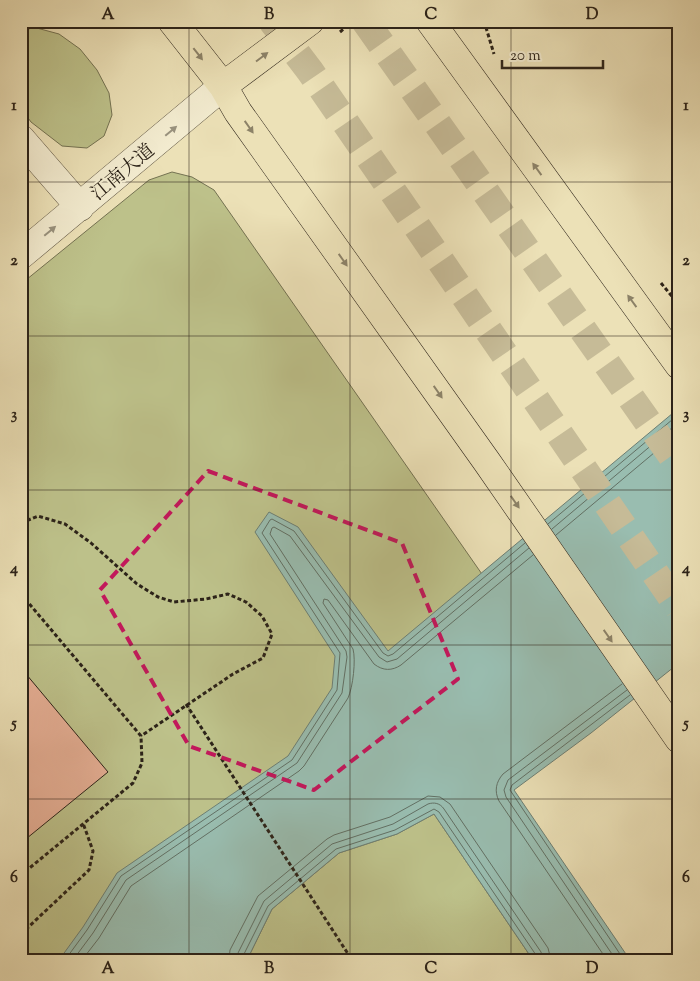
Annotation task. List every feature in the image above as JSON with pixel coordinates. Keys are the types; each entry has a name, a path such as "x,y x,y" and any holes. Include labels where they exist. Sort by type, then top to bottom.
{"main road":[{"path":"172,21 223,86 238,112 488,462 675,733"},
{"path":"223,86 310,21"},
{"path":"430,21 679,365"}],"street":[{"name":"江南大道","path":"21,255 223,86"},
{"path":"21,139 80,206"}],"path":[{"path":"21,522 38,516 65,524 91,543 137,584 158,597 174,602 206,599 228,594 246,602 262,616 272,634 263,658 233,674 186,704 141,736"},
{"path":"21,594 141,736 142,763 133,782 21,875"},
{"path":"186,704 352,960"},
{"path":"21,934 89,870 93,851 83,823"}],"highlighted area":[{"path":"208,471 402,543 458,679 314,790 189,746 100,590"}],"green space":[{"path":"33,27 59,34 80,49 97,70 109,93 112,115 104,136 87,148 62,146 31,122 21,108 21,33"},
{"path":"172,172 192,177 214,190 484,577 65,960 21,960 21,284 149,180"},
{"path":"434,814 533,960 247,960 272,909 339,853 397,834"}],"water":[{"path":"679,408 679,663 591,733 514,790 630,960 533,960 434,814 397,834 339,853 272,909 247,960 59,960 83,927 117,873 288,756 332,688 335,656 255,532 269,512 298,527 388,651"}],"building":[{"path":"21,668 108,772 21,843"}],"tunnel":[{"path":"272,21 310,71 679,608"},
{"path":"365,21 679,466"}]}
